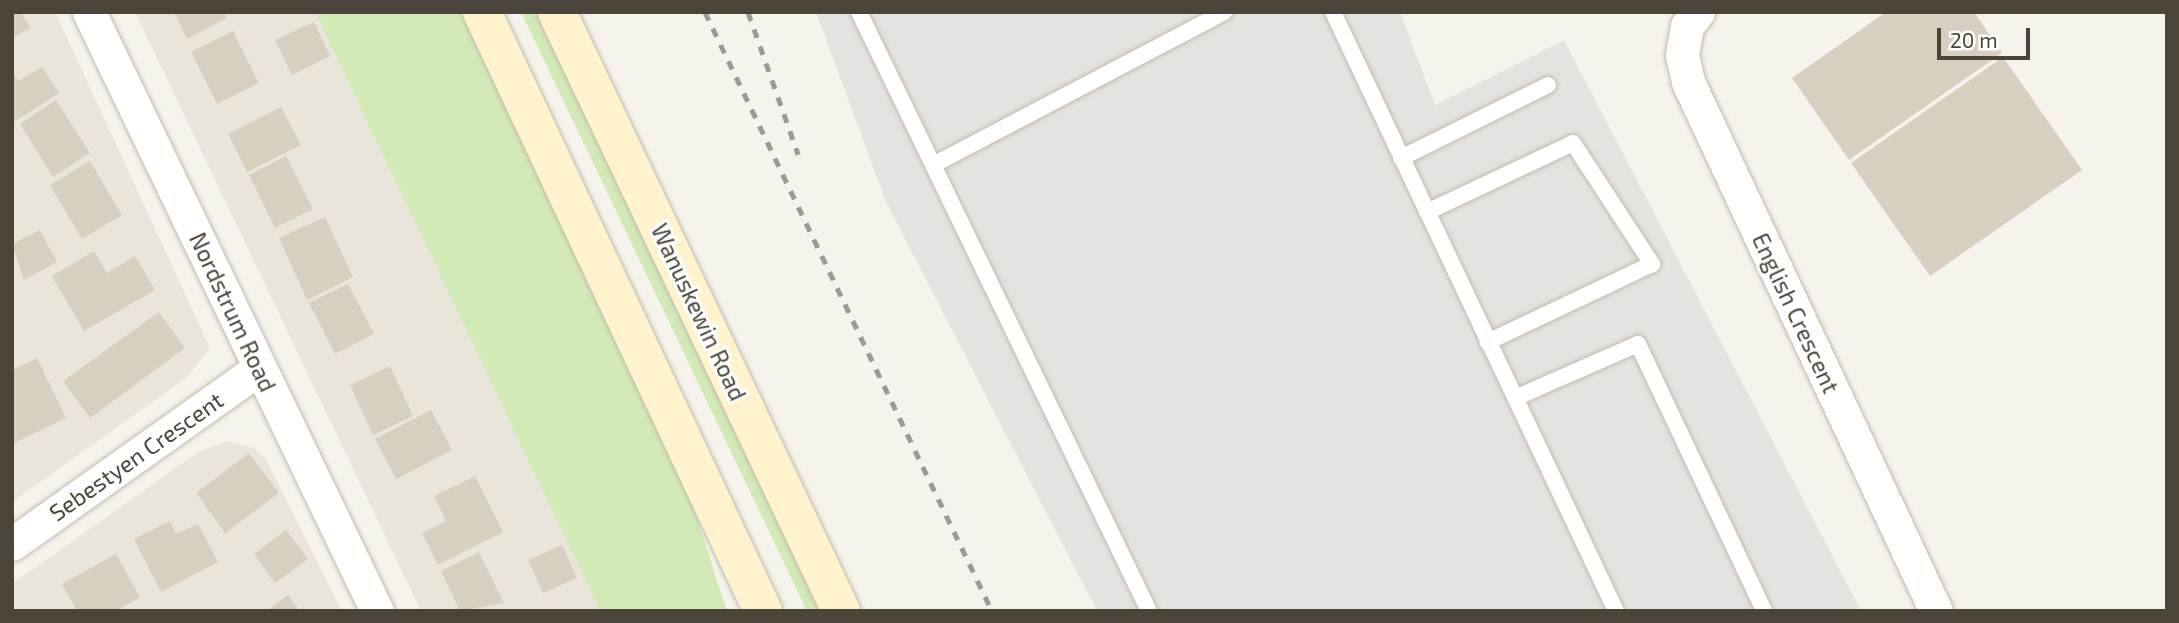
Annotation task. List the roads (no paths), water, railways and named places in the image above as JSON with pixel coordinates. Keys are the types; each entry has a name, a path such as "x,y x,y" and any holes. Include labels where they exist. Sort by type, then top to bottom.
{"main road":[{"path":"482,12 763,611"},
{"name":"Wanuskewin Road","path":"557,12 841,611"}],"street":[{"name":"Nordstrum Road","path":"89,12 377,611"},
{"name":"English Crescent","path":"1692,15 1682,55 1688,82 1936,611"},
{"name":"Sebestyen Crescent","path":"12,544 260,368"}],"lane":[{"path":"859,12 1149,611"},
{"path":"933,165 1224,12"},
{"path":"1333,12 1616,611"},
{"path":"1401,158 1548,85"},
{"path":"1427,212 1573,142 1652,264 1489,342"},
{"path":"1515,398 1638,344 1764,611"}],"railway":[{"path":"705,12 992,611"},
{"path":"748,12 798,154"}]}
